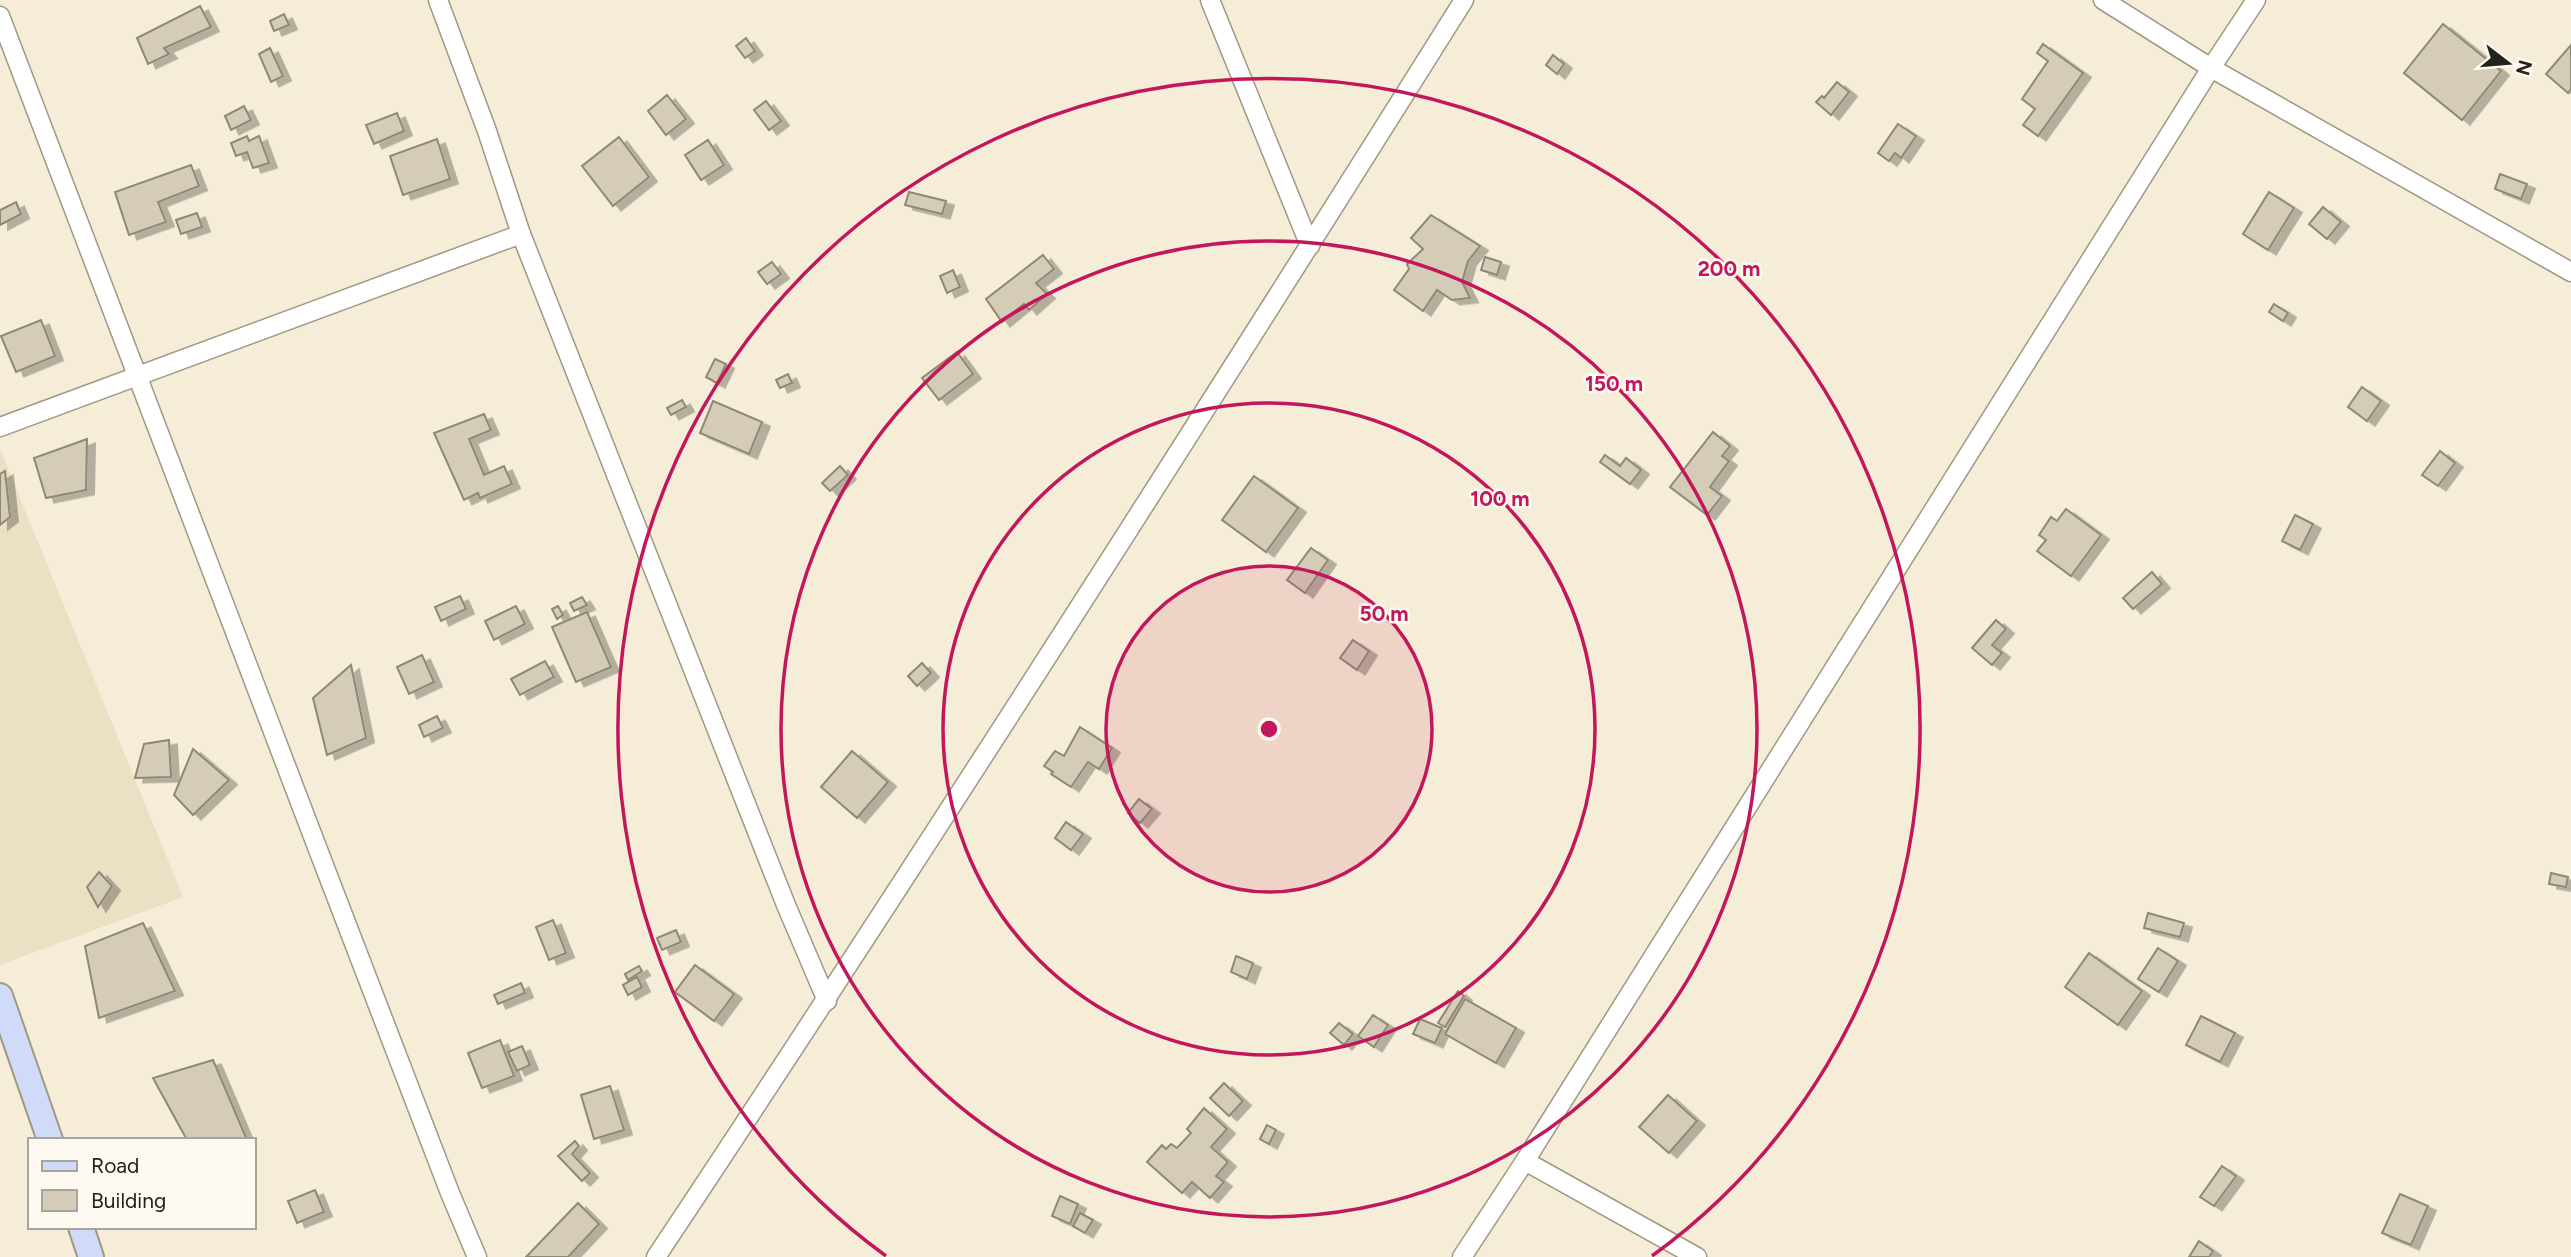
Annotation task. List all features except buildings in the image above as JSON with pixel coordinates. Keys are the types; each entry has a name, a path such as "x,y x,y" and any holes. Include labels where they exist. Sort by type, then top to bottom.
{"main road":[{"path":"0,996 49,1138"},
{"path":"82,1229 91,1257"}],"street":[{"path":"438,0 487,131 521,234 786,905 827,1001"},
{"path":"1210,0 1310,246"},
{"path":"656,1257 827,1001 1310,246 1464,0"},
{"path":"2103,0 2211,68 2571,272"},
{"path":"1462,1257 2256,0"},
{"path":"0,16 331,886 477,1257"},
{"path":"0,427 521,234"},
{"path":"1525,1161 1697,1257"}],"shaded area":[{"path":"0,449 183,897 0,965"}]}
